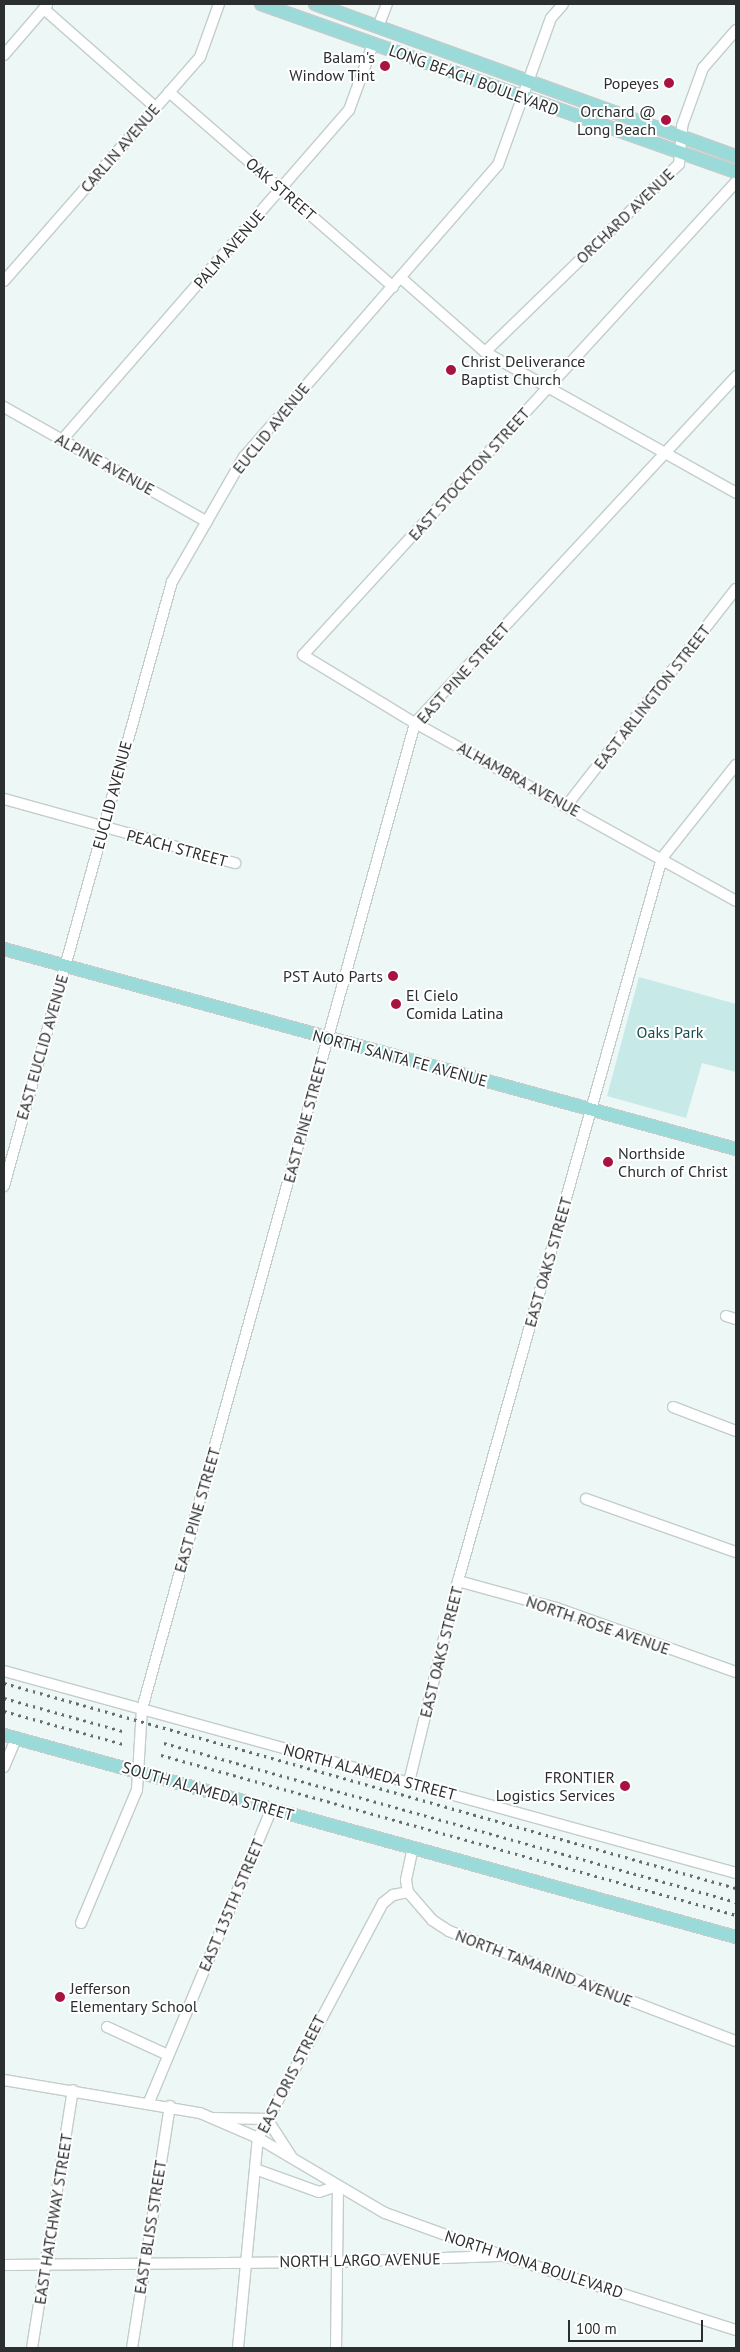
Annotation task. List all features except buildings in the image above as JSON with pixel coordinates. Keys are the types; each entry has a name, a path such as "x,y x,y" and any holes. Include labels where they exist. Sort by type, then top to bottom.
{"main road":[{"name":"LONG BEACH BOULEVARD","path":"260,4 736,172"},
{"name":"LONG BEACH BOULEVARD","path":"315,4 736,156"},
{"name":"NORTH SANTA FE AVENUE","path":"4,949 736,1149"},
{"name":"SOUTH ALAMEDA STREET","path":"10,1737 271,1810 413,1846"},
{"path":"413,1846 736,1937"}],"street":[{"name":"CARLIN AVENUE","path":"4,281 200,57 219,4"},
{"path":"378,27 387,4"},
{"name":"EUCLID AVENUE","path":"65,966 170,589 244,457 498,165 551,18 563,4"},
{"path":"4,55 46,6 155,108"},
{"name":"ORCHARD AVENUE","path":"485,352 679,164 684,154 681,136 703,68 736,30"},
{"name":"PALM AVENUE","path":"62,440 350,109 373,44"},
{"name":"OAK STREET","path":"169,92 393,287"},
{"name":"EAST STOCKTON STREET","path":"303,655 736,182"},
{"path":"401,278 485,352 736,493"},
{"name":"EAST PINE STREET","path":"81,1923 137,1790 140,1772 142,1709 415,723 736,376"},
{"name":"ALPINE AVENUE","path":"4,407 207,522"},
{"name":"EAST ARLINGTON STREET","path":"567,805 736,589"},
{"name":"ALHAMBRA AVENUE","path":"303,655 415,723 567,805 736,901"},
{"name":"EAST OAKS STREET","path":"409,1782 458,1580 662,858 736,765"},
{"name":"PEACH STREET","path":"4,799 103,828 235,863"},
{"name":"EAST EUCLID AVENUE","path":"4,1186 65,966"},
{"path":"673,1407 736,1431"},
{"path":"586,1499 736,1552"},
{"name":"NORTH ROSE AVENUE","path":"458,1580 556,1608 736,1672"},
{"name":"NORTH ALAMEDA STREET","path":"4,1671 736,1873"},
{"path":"4,1767 10,1737"},
{"name":"EAST 135TH STREET","path":"149,2102 271,1810"},
{"path":"408,1892 406,1880 413,1846"},
{"name":"NORTH TAMARIND AVENUE","path":"408,1892 432,1920 462,1937 736,2041"},
{"name":"EAST ORIS STREET","path":"238,2348 258,2138 382,1903 393,1895 408,1892"},
{"path":"107,2026 168,2055"},
{"path":"4,2080 149,2102 213,2118 267,2119 292,2158"},
{"name":"EAST HATCHWAY STREET","path":"32,2348 73,2090"},
{"name":"EAST BLISS STREET","path":"132,2348 170,2106"},
{"name":"NORTH MONA BOULEVARD","path":"213,2118 258,2138 385,2213 504,2256 736,2330"},
{"path":"255,2168 319,2192 338,2186 336,2348"},
{"name":"NORTH LARGO AVENUE","path":"4,2265 46,2266 144,2262 336,2262 504,2256"}],"green space":[{"name":"Oaks Park","path":"639,977 736,1004 736,1072 702,1063 686,1118 607,1096"}],"railway":[{"path":"4,1683 736,1888"},
{"path":"4,1698 126,1732"},
{"path":"4,1711 123,1744"},
{"path":"164,1743 736,1902"},
{"path":"161,1755 736,1915"}],"place":[{"name":"Balam's Window Tint","path":"385,66"},
{"name":"Popeyes","path":"669,83"},
{"name":"Orchard @ Long Beach","path":"666,120"},
{"name":"Christ Deliverance Baptist Church","path":"451,370"},
{"name":"PST Auto Parts","path":"393,976"},
{"name":"El Cielo Comida Latina","path":"396,1004"},
{"name":"Northside Church of Christ","path":"608,1162"},
{"name":"FRONTIER Logistics Services","path":"625,1786"},
{"name":"Jefferson Elementary School","path":"60,1997"}]}
